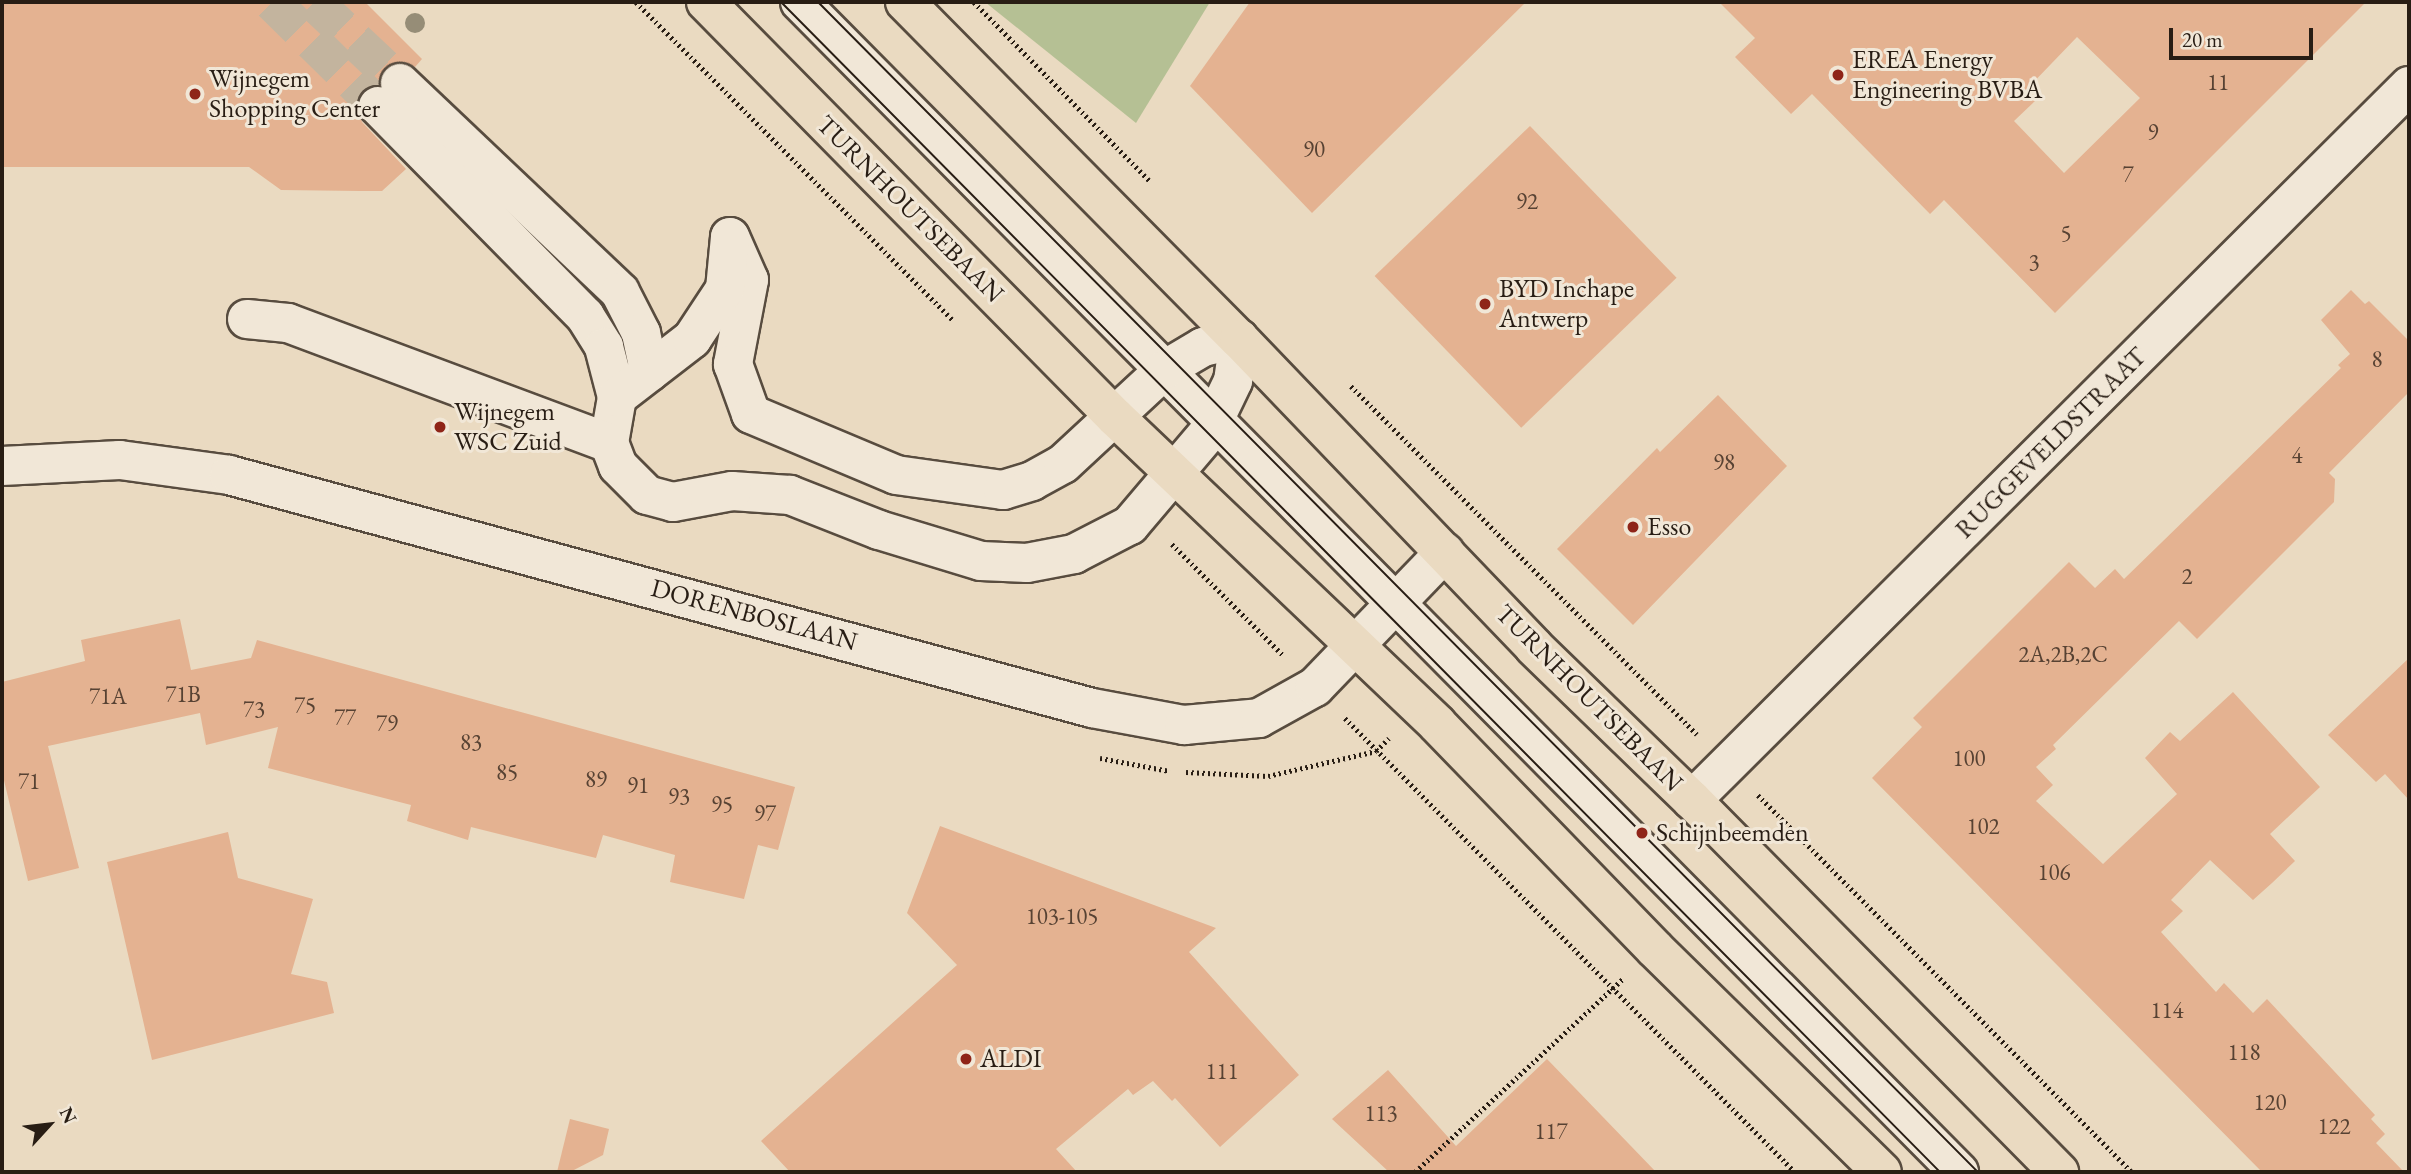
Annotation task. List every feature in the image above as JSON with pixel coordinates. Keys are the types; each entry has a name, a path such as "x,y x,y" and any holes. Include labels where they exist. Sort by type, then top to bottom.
{"main road":[{"name":"TURNHOUTSEBAAN","path":"706,2 1115,417 1354,648 1437,724 1655,949 1882,1172"},
{"name":"TURNHOUTSEBAAN","path":"905,2 1239,339 1534,647 1692,800 2059,1172"}],"street":[{"path":"800,2 1959,1172"},
{"name":"RUGGEVELDSTRAAT","path":"1692,800 2409,86"},
{"path":"617,397 692,339 725,289 730,237 748,279 733,364 751,414 896,475 1003,490 1032,481 1063,464 1164,370 1203,347 1239,339 1233,381 1216,421 1175,476 1130,525 1074,554 1027,563 981,561 904,538 790,495 732,491 673,502 647,495 618,466 609,443 617,397 604,347 585,316 389,94 620,292 640,333 649,372"},
{"path":"247,319 288,323 609,443"},
{"name":"DORENBOSLAAN","path":"2,466 120,460 229,475 1146,721 1184,725 1259,718 1315,687 1445,552"}],"path":[{"path":"636,2 960,328"},
{"path":"974,2 1151,182"},
{"path":"1344,380 2132,1172"},
{"path":"1141,513 1315,687 1610,991 1795,1172"},
{"path":"1415,1172 1655,949"}],"green space":[{"path":"985,2 1210,2 1136,123"}],"building":[{"name":"Wijnegem Shopping Center","path":"2,2 365,2 422,59 415,67 404,62 385,67 379,85 363,90 357,101 362,122 406,169 382,191 360,191 281,190 249,167 2,167"},
{"path":"1250,2 1526,2 1312,213 1190,86"},
{"path":"1719,2 2366,2 2055,313 1944,200 1930,214 1812,94 1791,114 1735,57 1755,38","holes":["2077,37 2140,98 2064,173 2014,121 2035,101 2025,91"]},
{"path":"1530,126 1677,278 1521,428 1375,276"},
{"path":"2351,290 2365,304 2369,301 2409,341 2409,392 2329,473 2335,479 2334,502 2197,639 2179,621 2053,745 2056,749 2036,767 2053,785 2036,801 2103,864 2177,794 2145,758 2170,732 2180,741 2233,692 2320,787 2270,834 2295,861 2272,883 2253,900 2210,860 2171,900 2183,911 2161,932 2216,992 2224,983 2253,1013 2267,999 2375,1115 2371,1119 2385,1134 2376,1143 2404,1172 2262,1172 1872,778 1922,727 1913,718 2069,562 2095,588 2115,569 2124,579 2341,368 2338,365 2350,354 2321,320"},
{"path":"1718,395 1787,466 1633,625 1557,549 1657,448 1660,452"},
{"path":"180,619 191,670 251,658 257,640 795,787 778,850 758,845 744,899 670,882 675,855 603,835 596,858 471,827 468,840 407,821 411,805 268,768 278,727 206,745 200,713 48,746 79,868 28,881 2,772 2,682 85,661 81,640"},
{"path":"2409,658 2409,800 2385,774 2376,782 2328,735"},
{"path":"940,826 1216,928 1189,952 1299,1075 1220,1147 1175,1098 1172,1101 1153,1081 1133,1095 1128,1089 1056,1149 1077,1172 790,1172 761,1141 957,965 907,913"},
{"path":"228,832 238,878 313,899 291,974 327,982 334,1013 152,1060 107,862"},
{"path":"1547,1059 1656,1172 1389,1172 1332,1119 1388,1070 1456,1146"},
{"path":"570,1119 609,1129 603,1155 570,1172 557,1172"}],"tunnel":[{"path":"272,2 378,106"},
{"path":"314,2 400,83"}],"tram line":[{"path":"781,2 1940,1172"},
{"path":"818,2 1978,1172"}],"place":[{"name":"EREA Energy Engineering BVBA","path":"1838,75"},
{"name":"Wijnegem Shopping Center","path":"195,94"},
{"name":"BYD Inchape Antwerp","path":"1485,304"},
{"name":"Wijnegem WSC Zuid","path":"440,427"},
{"name":"Esso","path":"1633,527"},
{"name":"Schijnbeemden","path":"1642,833"},
{"name":"ALDI","path":"966,1059"}]}
